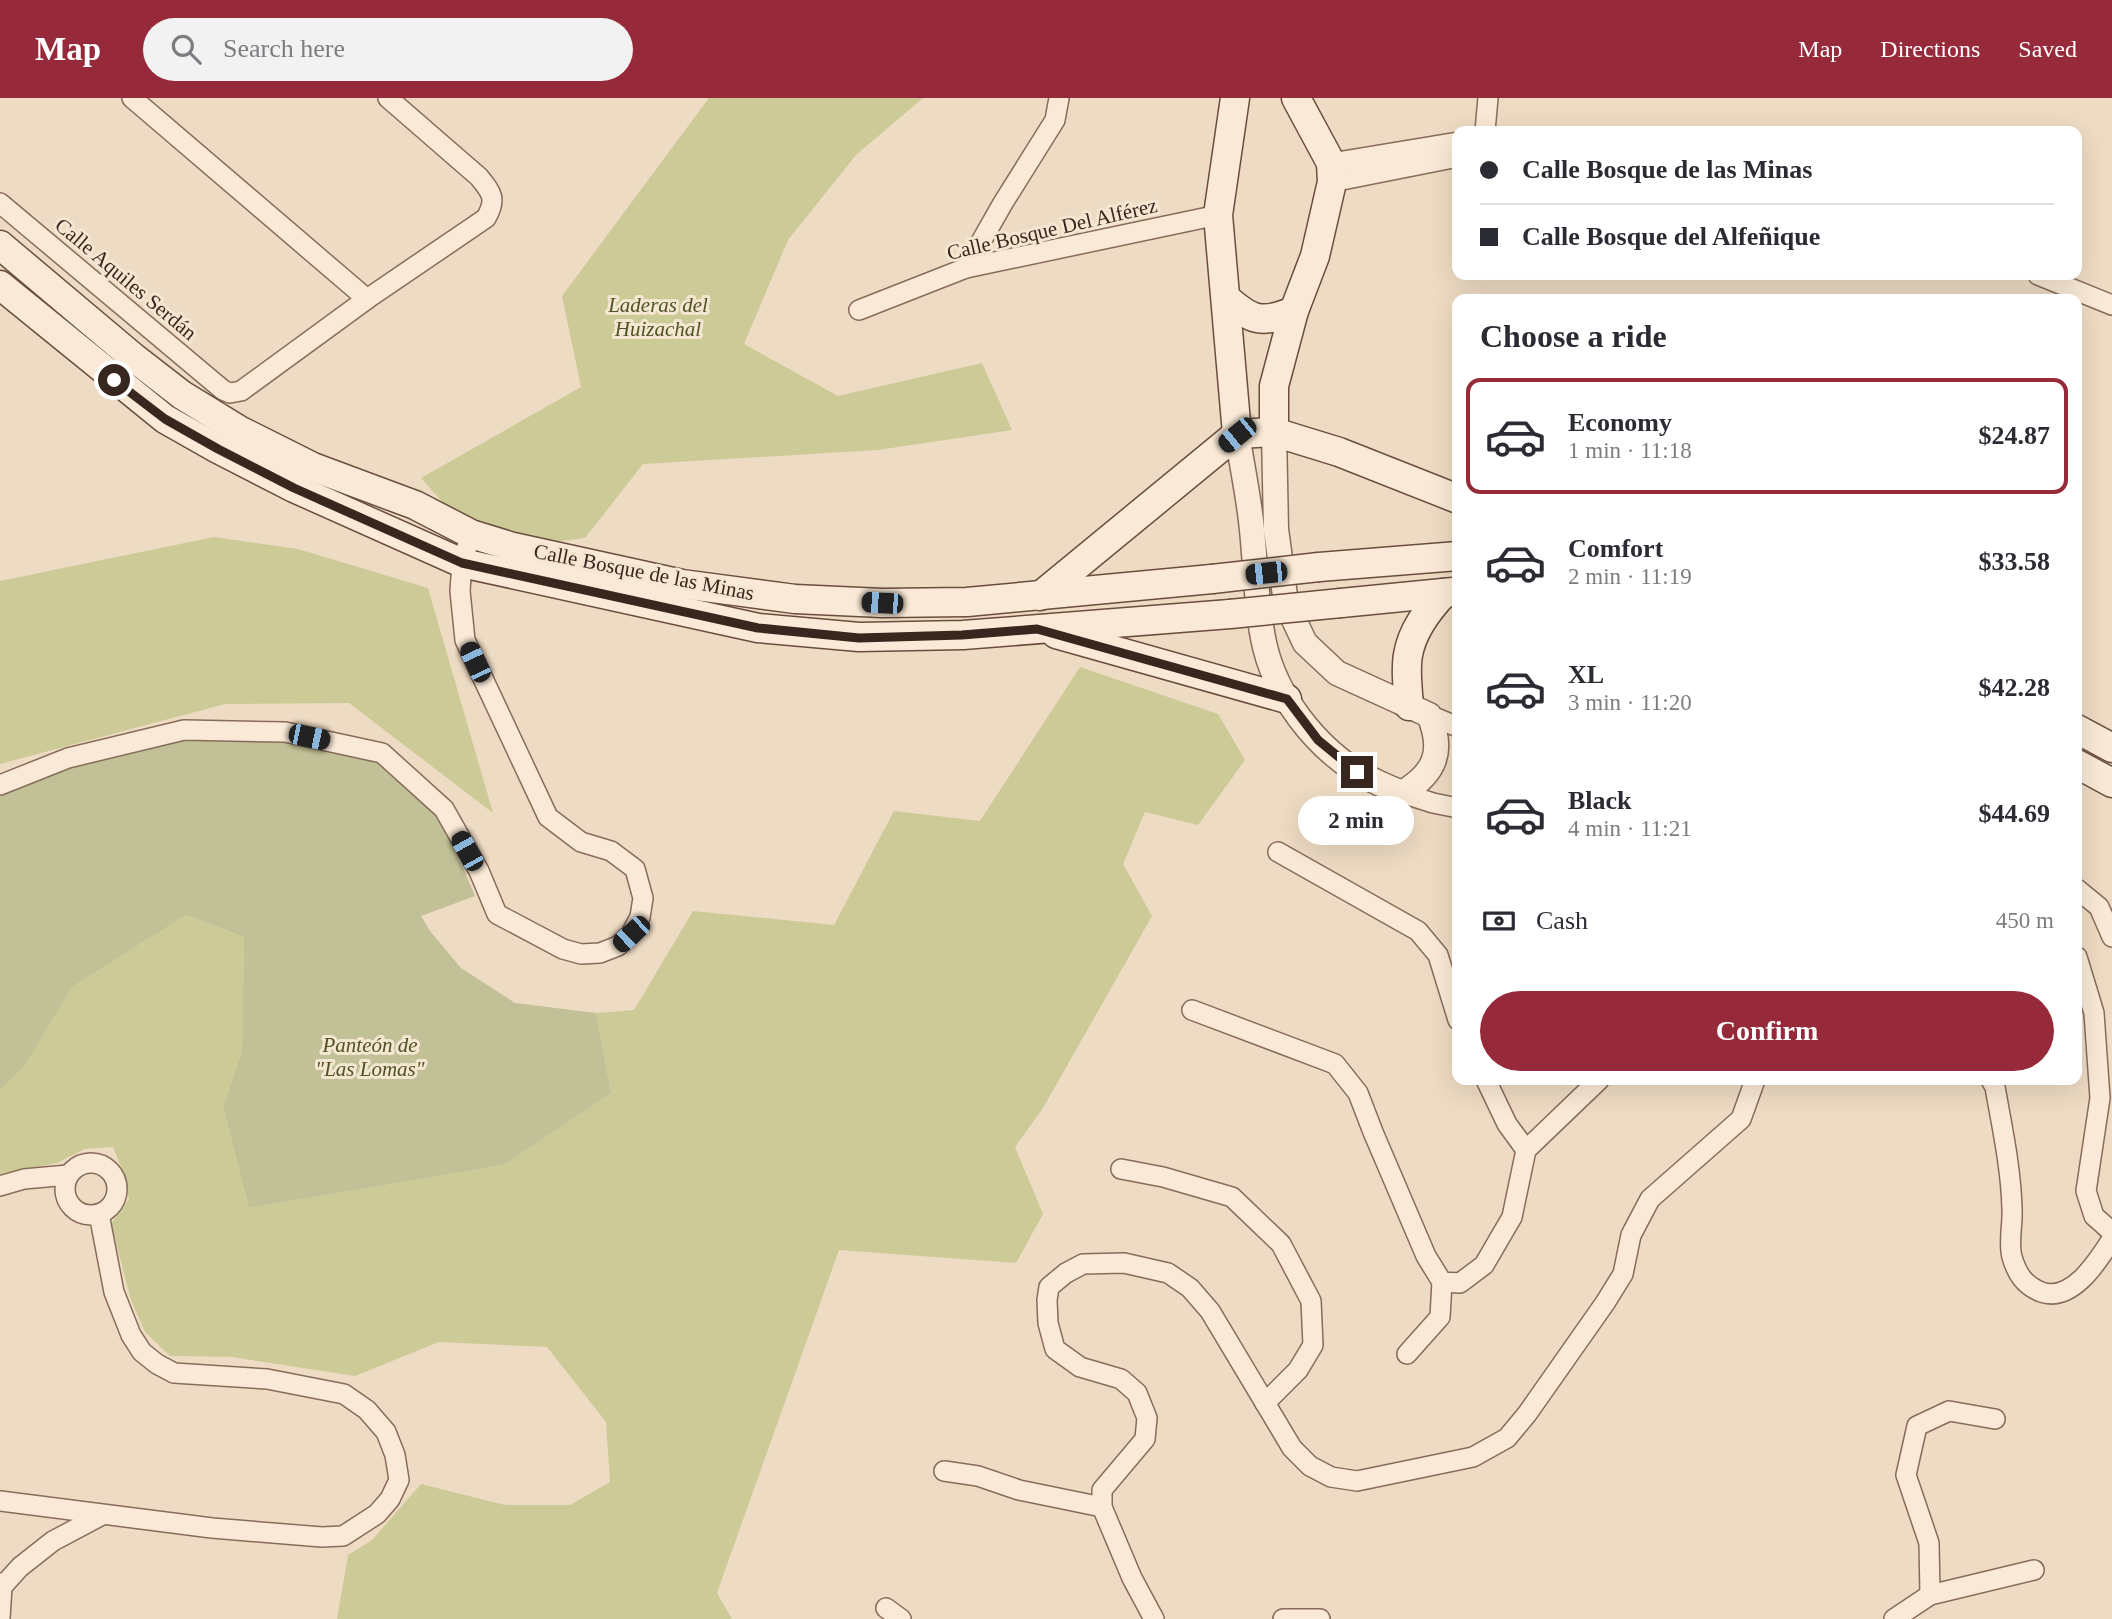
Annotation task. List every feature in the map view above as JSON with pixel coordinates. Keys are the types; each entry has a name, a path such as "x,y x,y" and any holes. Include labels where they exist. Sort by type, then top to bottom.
{"main road":[{"path":"1235,98 1218,215 1237,435"},
{"path":"1274,432 1274,386 1294,311 1315,256 1331,173 1296,98"},
{"name":"Calle Bosque de las Minas","path":"0,245 172,387 239,430 313,467 415,505 471,534 513,547 682,584 795,599 882,603 942,602 1040,596 1320,567 1452,556"},
{"name":"Calle Bosque de las Minas","path":"0,285 165,419 294,488 462,563 758,628 859,638 962,635 1230,614 1451,592"},
{"path":"1226,298 1255,318 1273,319 1294,311"},
{"path":"1040,596 1237,435 1274,432 1339,452 1452,497"},
{"path":"1419,711 1407,657 1415,633 1427,611 1451,592"},
{"path":"1037,629 1287,699"},
{"path":"2082,732 2112,748"},
{"path":"2082,767 2112,783"}],"street":[{"path":"132,98 367,299 486,218 493,207 490,191 479,177 388,98"},
{"path":"966,268 1003,202 1055,120 1059,98"},
{"path":"1485,126 1488,98"},
{"path":"1331,173 1452,143"},
{"path":"1331,173 1452,158"},
{"name":"Calle Aquiles Serdán","path":"0,203 223,390 230,393 241,391 367,299"},
{"name":"Calle Bosque Del Alférez","path":"859,310 966,268 1218,215"},
{"path":"2051,280 2112,304"},
{"path":"1274,432 1276,529 1286,603 1305,643 1337,673 1452,725"},
{"path":"1237,435 1252,527 1260,622 1265,649 1274,675 1287,699 1318,740 1357,772 1402,793 1452,807"},
{"path":"0,785 68,758 184,730 285,732 382,752 444,809 479,871 497,915 563,949 581,954 600,954 618,946 631,934 640,917 643,898 635,869 611,851 581,842 548,817 465,640 460,591 462,563 471,534"},
{"path":"1402,793 1419,783 1431,769 1437,751 1436,733 1419,711"},
{"path":"1278,852 1418,932 1438,955 1452,983"},
{"path":"2082,893 2099,907 2112,937"},
{"path":"2082,973 2094,1013 2104,1124 2086,1191 2094,1216 2112,1232"},
{"path":"1192,1010 1335,1064 1358,1093 1426,1256 1451,1283"},
{"path":"1488,1085 1507,1125 1526,1150"},
{"path":"1407,1354 1440,1317 1451,1283 1484,1265 1512,1217 1526,1150 1594,1085"},
{"path":"1154,1619 1132,1577 1102,1507 1102,1490 1145,1439 1147,1418 1137,1393 1121,1380 1080,1367 1055,1349 1048,1322 1049,1287 1083,1264 1124,1263 1167,1273 1190,1287 1210,1311 1292,1448 1310,1466 1331,1477 1357,1481 1472,1457 1507,1438 1527,1414 1623,1274 1631,1236 1650,1199 1741,1119 1753,1085"},
{"path":"1994,1085 2012,1208 2011,1253 2019,1276 2031,1288 2049,1295 2066,1290 2085,1276 2112,1239"},
{"path":"86,1163 107,1168 117,1188 115,1199 108,1208 99,1213 85,1214 73,1208 66,1196 68,1175 76,1167 86,1163"},
{"path":"1121,1169 1163,1177 1232,1197 1281,1244 1311,1301 1313,1345 1298,1370 1265,1403"},
{"path":"0,1185 24,1179 68,1175"},
{"path":"0,1501 102,1515 322,1538 343,1536 377,1514 390,1499 399,1480 395,1455 386,1432 367,1410 344,1394 267,1379 174,1373 142,1352 131,1335 114,1292 99,1213"},
{"path":"1930,1595 1929,1543 1906,1475 1917,1426 1949,1411 1995,1419"},
{"path":"944,1471 978,1476 1019,1490 1102,1507"},
{"path":"1,1597 20,1567 53,1541 102,1515"},
{"path":"1894,1619 1930,1595 2034,1570"},
{"path":"1283,1619 1320,1619"}],"green space":[{"name":"Laderas del Huizachal","path":"709,98 923,98 856,155 788,240 744,344 838,396 982,363 1012,430 878,450 643,464 585,538 513,547 471,534 421,478 581,387 562,296"},
{"path":"214,537 298,549 428,588 493,813 349,703 225,704 0,764 0,581"},
{"path":"1080,667 1218,714 1245,760 1198,825 1145,812 1123,864 1152,916 1043,1108 1015,1147 1043,1214 1016,1263 839,1250 717,1593 732,1619 337,1619 348,1555 372,1540 421,1484 505,1505 570,1505 610,1482 606,1422 547,1347 439,1342 355,1376 232,1357 170,1356 145,1332 131,1300 111,1224 129,1199 123,1172 113,1147 85,1149 57,1163 0,1174 0,1090 24,1067 72,987 186,915 244,937 242,1051 223,1107 249,1208 504,1165 611,1093 596,1013 634,1010 693,911 834,925 894,811 980,821"},
{"name":"Panteón de \"Las Lomas\"","path":"186,738 284,741 377,760 441,817 475,896 421,916 430,931 461,968 515,1003 596,1013 611,1093 504,1165 249,1208 223,1107 242,1051 244,937 186,915 72,987 24,1067 0,1090 0,793 76,764"}],"route":[{"path":"114,380 165,419 218,449 294,488 462,563 758,628 859,638 962,635 1037,629 1287,699 1318,740 1357,772"}]}
